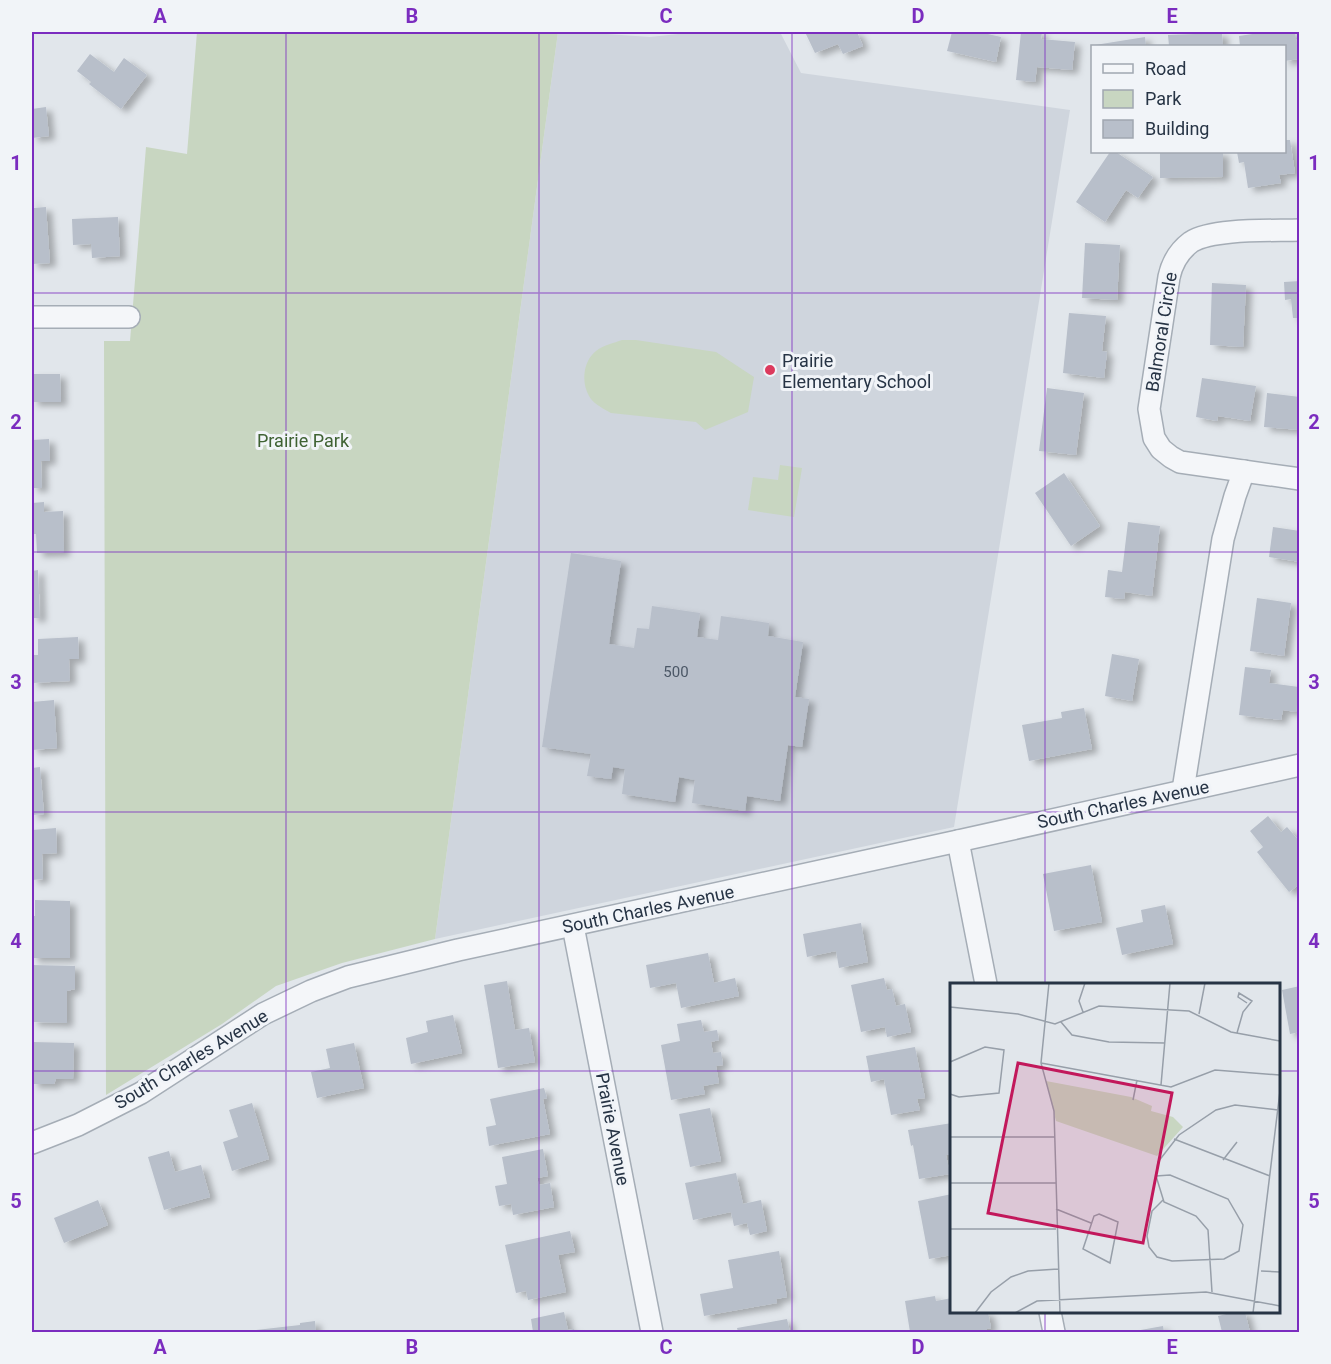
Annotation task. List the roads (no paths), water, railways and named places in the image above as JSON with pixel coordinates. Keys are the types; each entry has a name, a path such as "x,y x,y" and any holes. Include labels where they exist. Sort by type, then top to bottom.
{"street":[{"name":"Balmoral Circle","path":"1299,230 1218,233 1193,241 1177,257 1171,267 1169,277 1149,409 1154,438 1161,449 1180,462 1299,479"},
{"path":"32,317 129,317"},
{"path":"1184,790 1223,539 1244,471"},
{"name":"South Charles Avenue","path":"32,1143 78,1125 141,1093 263,1014 311,991 348,977 1299,765"},
{"path":"958,841 986,983"},
{"name":"Prairie Avenue","path":"573,926 652,1332"},
{"path":"1050,1313 1054,1332"}],"place":[{"name":"Prairie Elementary School","path":"770,370"}],"park label":[{"name":"Prairie Park","path":"303,440"}]}
